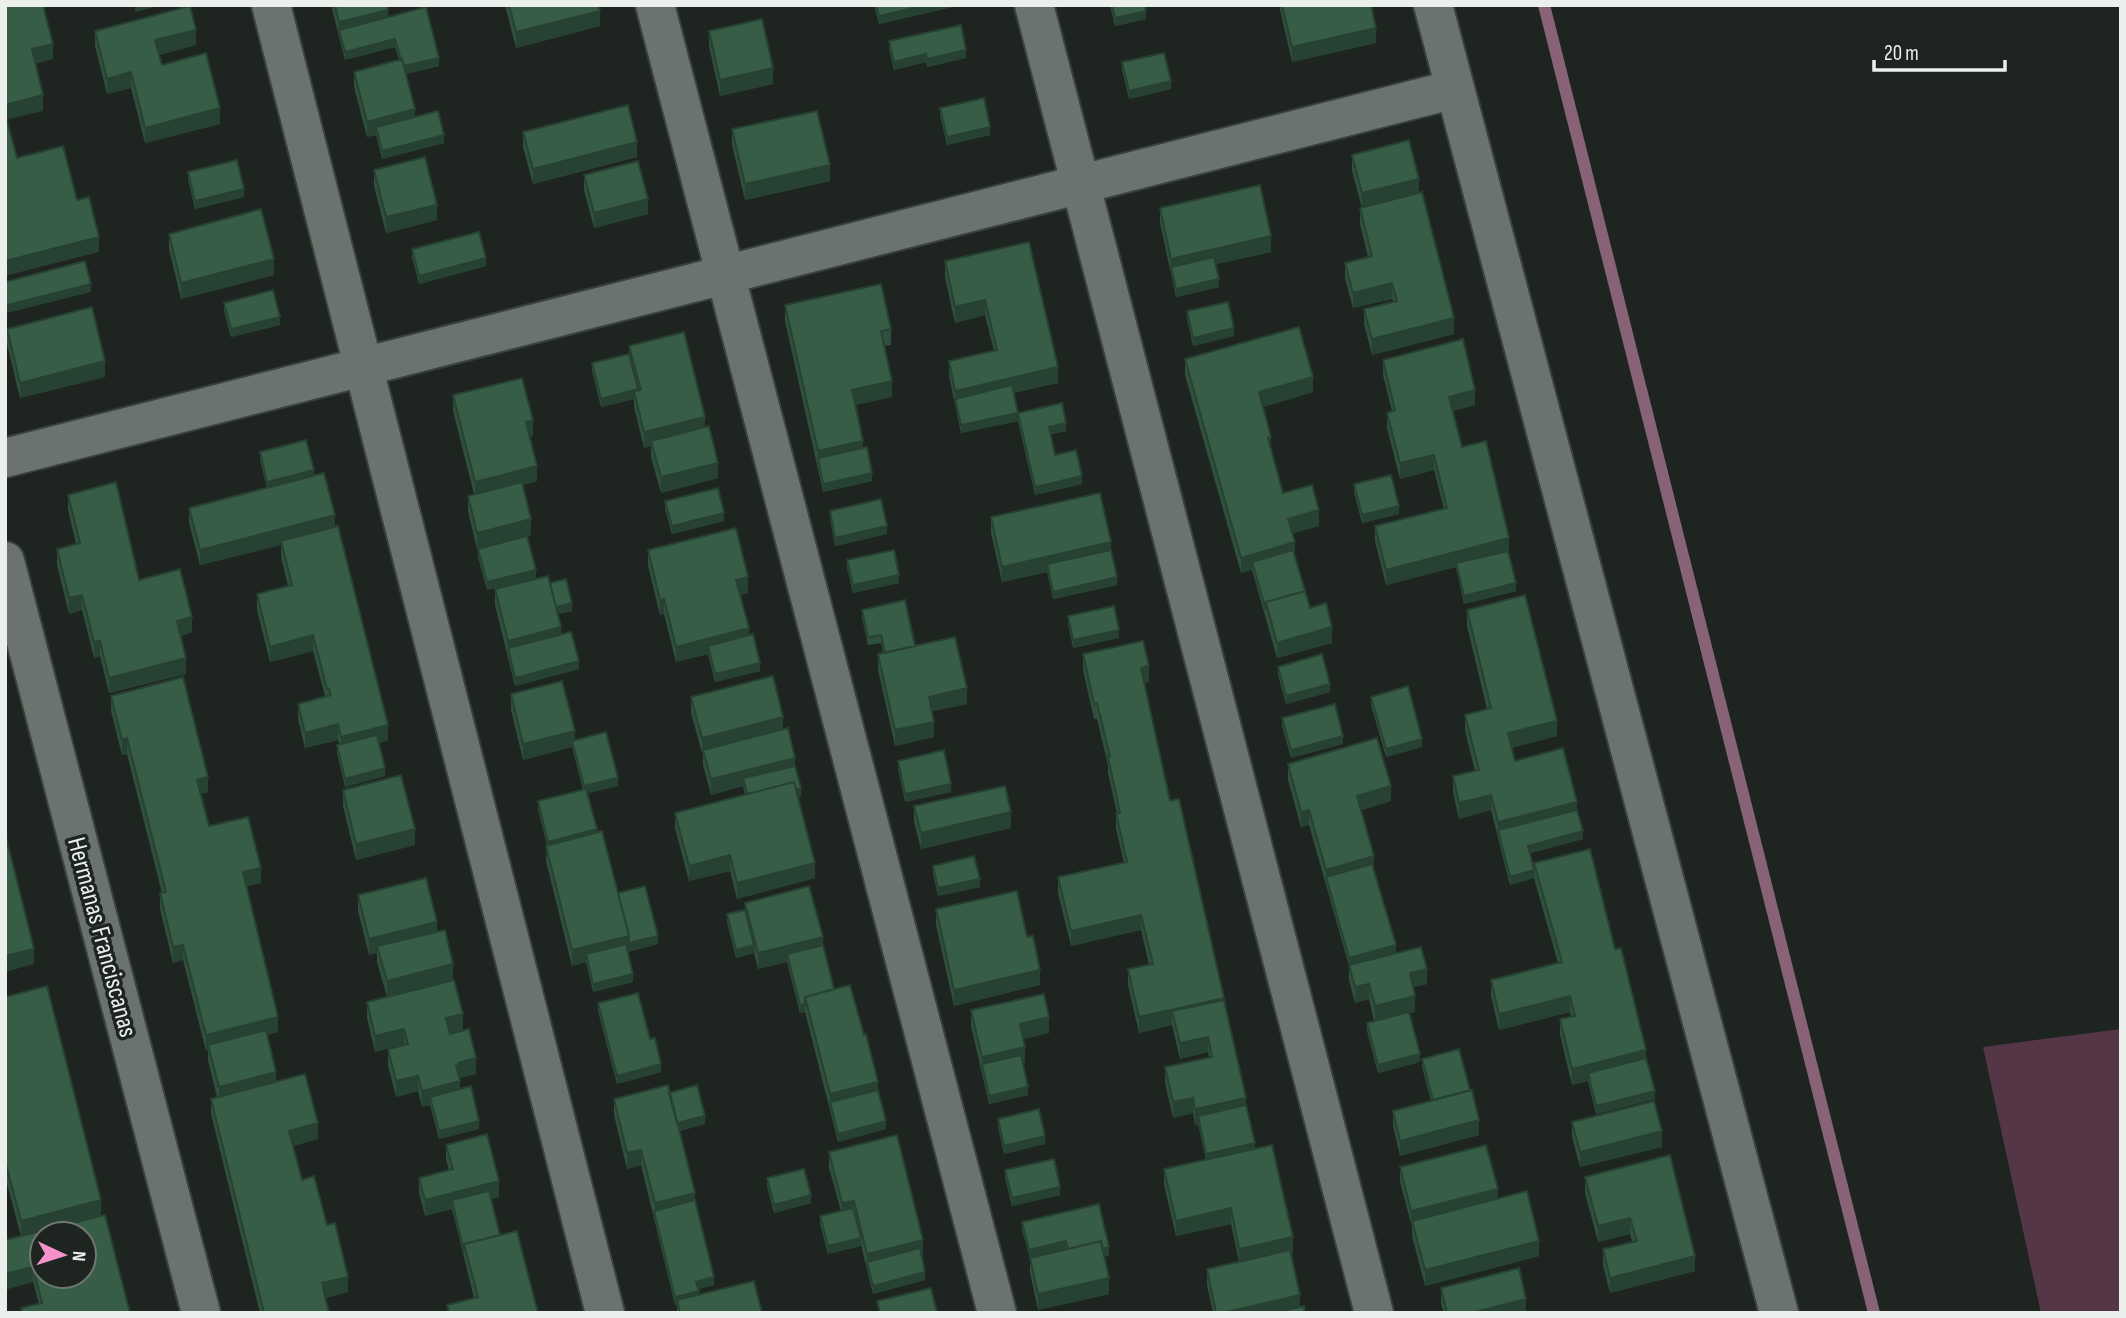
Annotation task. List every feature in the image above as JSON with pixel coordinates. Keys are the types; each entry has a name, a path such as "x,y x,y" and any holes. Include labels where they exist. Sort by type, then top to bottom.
{"street":[{"path":"271,5 606,1313"},
{"path":"655,5 997,1313"},
{"path":"1034,5 1374,1313"},
{"path":"1433,5 1779,1313"},
{"path":"5,458 1455,89"},
{"name":"Hermanas Franciscanas","path":"5,561 201,1313"}],"shaded area":[{"path":"2121,1029 2121,1313 2041,1313 1983,1047"}],"building":[{"path":"5,5 43,5 53,44 32,49 43,95 5,105"},
{"path":"335,5 387,5 388,10 339,22"},
{"path":"509,5 598,5 600,11 516,32"},
{"path":"876,5 925,5 879,16"},
{"path":"1112,5 1145,5 1146,11 1115,18"},
{"path":"1282,5 1371,5 1376,28 1292,47"},
{"path":"190,6 196,30 155,40 162,65 206,53 220,108 145,128 131,72 107,79 95,31"},
{"path":"426,7 439,58 404,66 395,39 345,52 339,30"},
{"path":"762,19 773,68 720,80 709,31"},
{"path":"961,25 966,50 927,59 926,54 894,62 889,41"},
{"path":"1164,53 1171,81 1129,91 1122,62"},
{"path":"402,59 415,109 367,122 354,72"},
{"path":"984,98 990,127 947,137 940,108"},
{"path":"628,105 637,142 533,169 523,132"},
{"path":"438,111 444,135 382,151 376,127"},
{"path":"817,111 830,165 745,184 732,129"},
{"path":"5,113 17,158 63,146 77,200 89,197 99,237 5,261"},
{"path":"1409,140 1419,179 1362,193 1352,155"},
{"path":"425,157 437,205 386,217 374,170"},
{"path":"237,160 244,189 195,201 188,172"},
{"path":"638,161 648,199 594,213 584,175"},
{"path":"1260,185 1271,236 1171,259 1160,208"},
{"path":"1422,192 1454,318 1372,339 1364,309 1397,301 1392,283 1353,293 1345,263 1372,256 1360,208"},
{"path":"261,209 274,259 181,283 169,234"},
{"path":"479,232 486,258 419,276 412,249"},
{"path":"1029,242 1058,367 955,391 949,361 997,350 985,300 955,307 945,261"},
{"path":"1214,257 1219,279 1176,289 1171,267"},
{"path":"85,261 91,284 7,305 5,282"},
{"path":"881,284 891,329 881,331 892,381 852,390 863,441 818,451 785,305"},
{"path":"273,290 280,317 231,329 224,303"},
{"path":"1228,302 1234,328 1193,338 1187,311"},
{"path":"92,307 105,361 20,383 7,329"},
{"path":"1299,327 1313,377 1259,392 1283,493 1312,485 1319,510 1288,519 1295,542 1241,558 1185,359"},
{"path":"684,332 705,417 644,432 634,391 641,390 629,346"},
{"path":"1463,339 1475,390 1449,397 1462,447 1486,441 1509,538 1386,570 1375,526 1447,508 1434,455 1400,463 1387,413 1395,410 1383,360"},
{"path":"629,354 638,389 601,399 592,363"},
{"path":"522,378 533,420 526,422 537,466 475,482 453,395"},
{"path":"1012,385 1018,413 961,425 955,399"},
{"path":"1062,403 1066,423 1049,427 1055,455 1076,450 1082,476 1035,487 1018,413"},
{"path":"709,426 718,463 661,477 651,441"},
{"path":"306,440 314,470 267,482 260,452"},
{"path":"867,447 872,473 823,484 818,458"},
{"path":"324,473 335,515 200,550 189,508"},
{"path":"1391,475 1399,506 1362,515 1354,484"},
{"path":"116,482 139,580 180,569 192,617 177,621 186,658 109,678 100,641 94,642 82,595 69,598 57,549 80,543 68,495"},
{"path":"522,482 531,519 477,533 468,496"},
{"path":"718,488 724,513 672,526 665,501"},
{"path":"1100,493 1111,542 1002,567 991,517"},
{"path":"881,499 887,526 835,538 830,511"},
{"path":"338,526 388,725 341,737 338,724 305,733 298,704 331,695 327,689 313,635 270,647 257,594 292,585 281,541"},
{"path":"736,528 748,577 736,580 749,628 676,647 664,599 660,600 648,550"},
{"path":"527,536 536,570 487,582 478,549"},
{"path":"894,550 899,575 853,585 847,560"},
{"path":"1111,550 1117,577 1053,592 1047,564"},
{"path":"1293,550 1305,591 1266,602 1266,610 1252,562"},
{"path":"1508,551 1516,583 1464,596 1456,563"},
{"path":"548,576 561,627 508,641 495,589"},
{"path":"566,579 572,603 556,607 550,583"},
{"path":"1305,591 1310,608 1326,603 1332,627 1277,643 1266,602"},
{"path":"1525,595 1557,721 1508,733 1515,761 1563,748 1577,802 1498,822 1491,795 1459,803 1453,776 1479,770 1465,715 1491,708 1467,610"},
{"path":"905,600 915,646 885,653 881,635 868,637 862,610"},
{"path":"1114,606 1119,630 1073,640 1068,616"},
{"path":"571,632 579,661 515,678 508,648"},
{"path":"753,634 760,663 715,674 708,646"},
{"path":"955,637 967,688 929,697 934,722 895,730 878,654"},
{"path":"1143,641 1149,666 1141,668 1170,801 1179,799 1224,998 1139,1017 1128,969 1153,964 1141,915 1071,931 1058,877 1127,862 1116,813 1120,813 1108,757 1110,756 1097,703 1094,704 1083,654"},
{"path":"1322,654 1330,684 1286,696 1278,667"},
{"path":"773,676 783,717 702,738 691,697"},
{"path":"183,677 208,777 197,780 209,826 248,817 261,868 243,872 278,1017 206,1035 183,945 173,947 160,893 166,892 127,738 122,740 111,696"},
{"path":"562,681 575,731 523,744 511,694"},
{"path":"1408,686 1422,739 1386,749 1371,697"},
{"path":"1335,704 1343,736 1291,750 1282,718"},
{"path":"788,728 795,758 711,779 703,750"},
{"path":"606,732 618,778 584,786 572,741"},
{"path":"377,735 385,768 345,779 337,745"},
{"path":"1377,738 1391,786 1357,796 1374,856 1326,870 1309,810 1301,812 1288,764"},
{"path":"944,750 951,784 905,794 898,761"},
{"path":"795,766 801,788 796,789 794,782 747,794 743,778"},
{"path":"401,775 415,829 356,844 343,790"},
{"path":"794,782 815,863 737,883 730,855 689,866 675,813"},
{"path":"1005,786 1011,812 921,833 914,806"},
{"path":"586,789 597,829 548,842 538,801"},
{"path":"1577,810 1583,831 1528,846 1534,870 1510,877 1498,830"},
{"path":"602,831 629,936 572,950 546,846"},
{"path":"5,833 34,949 5,956"},
{"path":"1590,849 1615,949 1621,948 1646,1050 1572,1069 1560,1019 1575,1016 1570,996 1499,1014 1491,980 1562,962 1534,863"},
{"path":"974,856 980,879 938,888 933,866"},
{"path":"1372,864 1396,945 1349,958 1326,877"},
{"path":"426,878 437,922 369,939 358,895"},
{"path":"645,886 658,936 629,943 618,893"},
{"path":"809,886 823,937 758,953 745,903"},
{"path":"1017,891 1027,937 1033,936 1040,970 954,990 936,909"},
{"path":"745,910 754,945 736,950 727,914"},
{"path":"445,930 453,964 387,981 377,946"},
{"path":"626,944 633,974 593,984 586,954"},
{"path":"823,945 834,989 805,997 805,1004 800,1005 787,954"},
{"path":"1421,947 1427,969 1410,973 1415,996 1375,1006 1369,984 1355,987 1349,965"},
{"path":"454,980 463,1014 446,1018 450,1034 469,1029 476,1058 458,1063 456,1066 460,1081 422,1091 418,1076 396,1081 388,1049 408,1044 404,1029 375,1036 367,1002"},
{"path":"850,985 878,1082 830,1094 805,997"},
{"path":"47,986 101,1200 21,1221 5,1161 5,997"},
{"path":"638,993 650,1039 655,1038 661,1064 617,1076 598,1003"},
{"path":"1044,994 1049,1017 1020,1024 1025,1047 982,1057 971,1010"},
{"path":"1224,1000 1246,1098 1195,1109 1193,1098 1173,1102 1165,1067 1212,1057 1208,1037 1180,1043 1172,1011"},
{"path":"1409,1012 1420,1054 1378,1065 1367,1023"},
{"path":"266,1030 276,1072 219,1087 208,1045"},
{"path":"1459,1049 1470,1090 1433,1100 1422,1059"},
{"path":"1021,1055 1028,1087 989,1096 982,1064"},
{"path":"1646,1058 1655,1091 1596,1106 1588,1073"},
{"path":"305,1074 318,1123 289,1131 302,1180 314,1176 327,1225 335,1223 348,1277 322,1283 329,1313 264,1313 211,1099"},
{"path":"668,1085 695,1193 655,1203 641,1150 627,1153 614,1099"},
{"path":"697,1085 705,1116 677,1123 669,1093"},
{"path":"471,1086 479,1121 439,1131 430,1097"},
{"path":"878,1090 886,1121 838,1134 830,1102"},
{"path":"1472,1090 1479,1120 1400,1141 1393,1111"},
{"path":"1654,1101 1662,1131 1580,1152 1572,1122"},
{"path":"1246,1105 1255,1143 1206,1154 1198,1116"},
{"path":"1039,1109 1045,1136 1004,1146 998,1119"},
{"path":"487,1134 499,1181 425,1200 419,1178 453,1169 446,1145"},
{"path":"897,1135 923,1240 867,1254 854,1201 842,1203 829,1152"},
{"path":"1272,1145 1293,1237 1239,1249 1231,1208 1176,1221 1164,1169"},
{"path":"1486,1145 1498,1189 1411,1211 1400,1167"},
{"path":"1670,1155 1695,1256 1610,1278 1603,1249 1637,1241 1630,1218 1598,1226 1585,1177"},
{"path":"1054,1159 1060,1187 1012,1198 1005,1170"},
{"path":"804,1169 811,1195 774,1205 767,1178"},
{"path":"489,1191 500,1235 464,1244 464,1252 452,1200"},
{"path":"1527,1191 1539,1241 1425,1270 1412,1221"},
{"path":"695,1200 714,1277 696,1282 699,1291 675,1297 654,1211"},
{"path":"1099,1204 1109,1247 1102,1249 1101,1241 1068,1249 1066,1241 1029,1250 1022,1222"},
{"path":"853,1208 861,1238 828,1246 820,1216"},
{"path":"105,1215 130,1313 22,1313 21,1308 42,1303 39,1290 98,1290 98,1220 85,1220"},
{"path":"517,1231 538,1313 449,1313 447,1305 478,1297 464,1244"},
{"path":"28,1234 28,1268 5,1274 5,1240"},
{"path":"1101,1241 1109,1278 1038,1294 1030,1258"},
{"path":"920,1248 925,1272 873,1286 867,1262"},
{"path":"1290,1250 1300,1295 1216,1313 1207,1269"},
{"path":"1519,1268 1526,1299 1471,1313 1447,1313 1441,1288"},
{"path":"754,1281 762,1313 680,1313 677,1300"},
{"path":"931,1288 937,1313 880,1313 877,1301"},
{"path":"1304,1306 1305,1313 1273,1313"}],"waterway":[{"path":"1544,5 1874,1313"}]}
